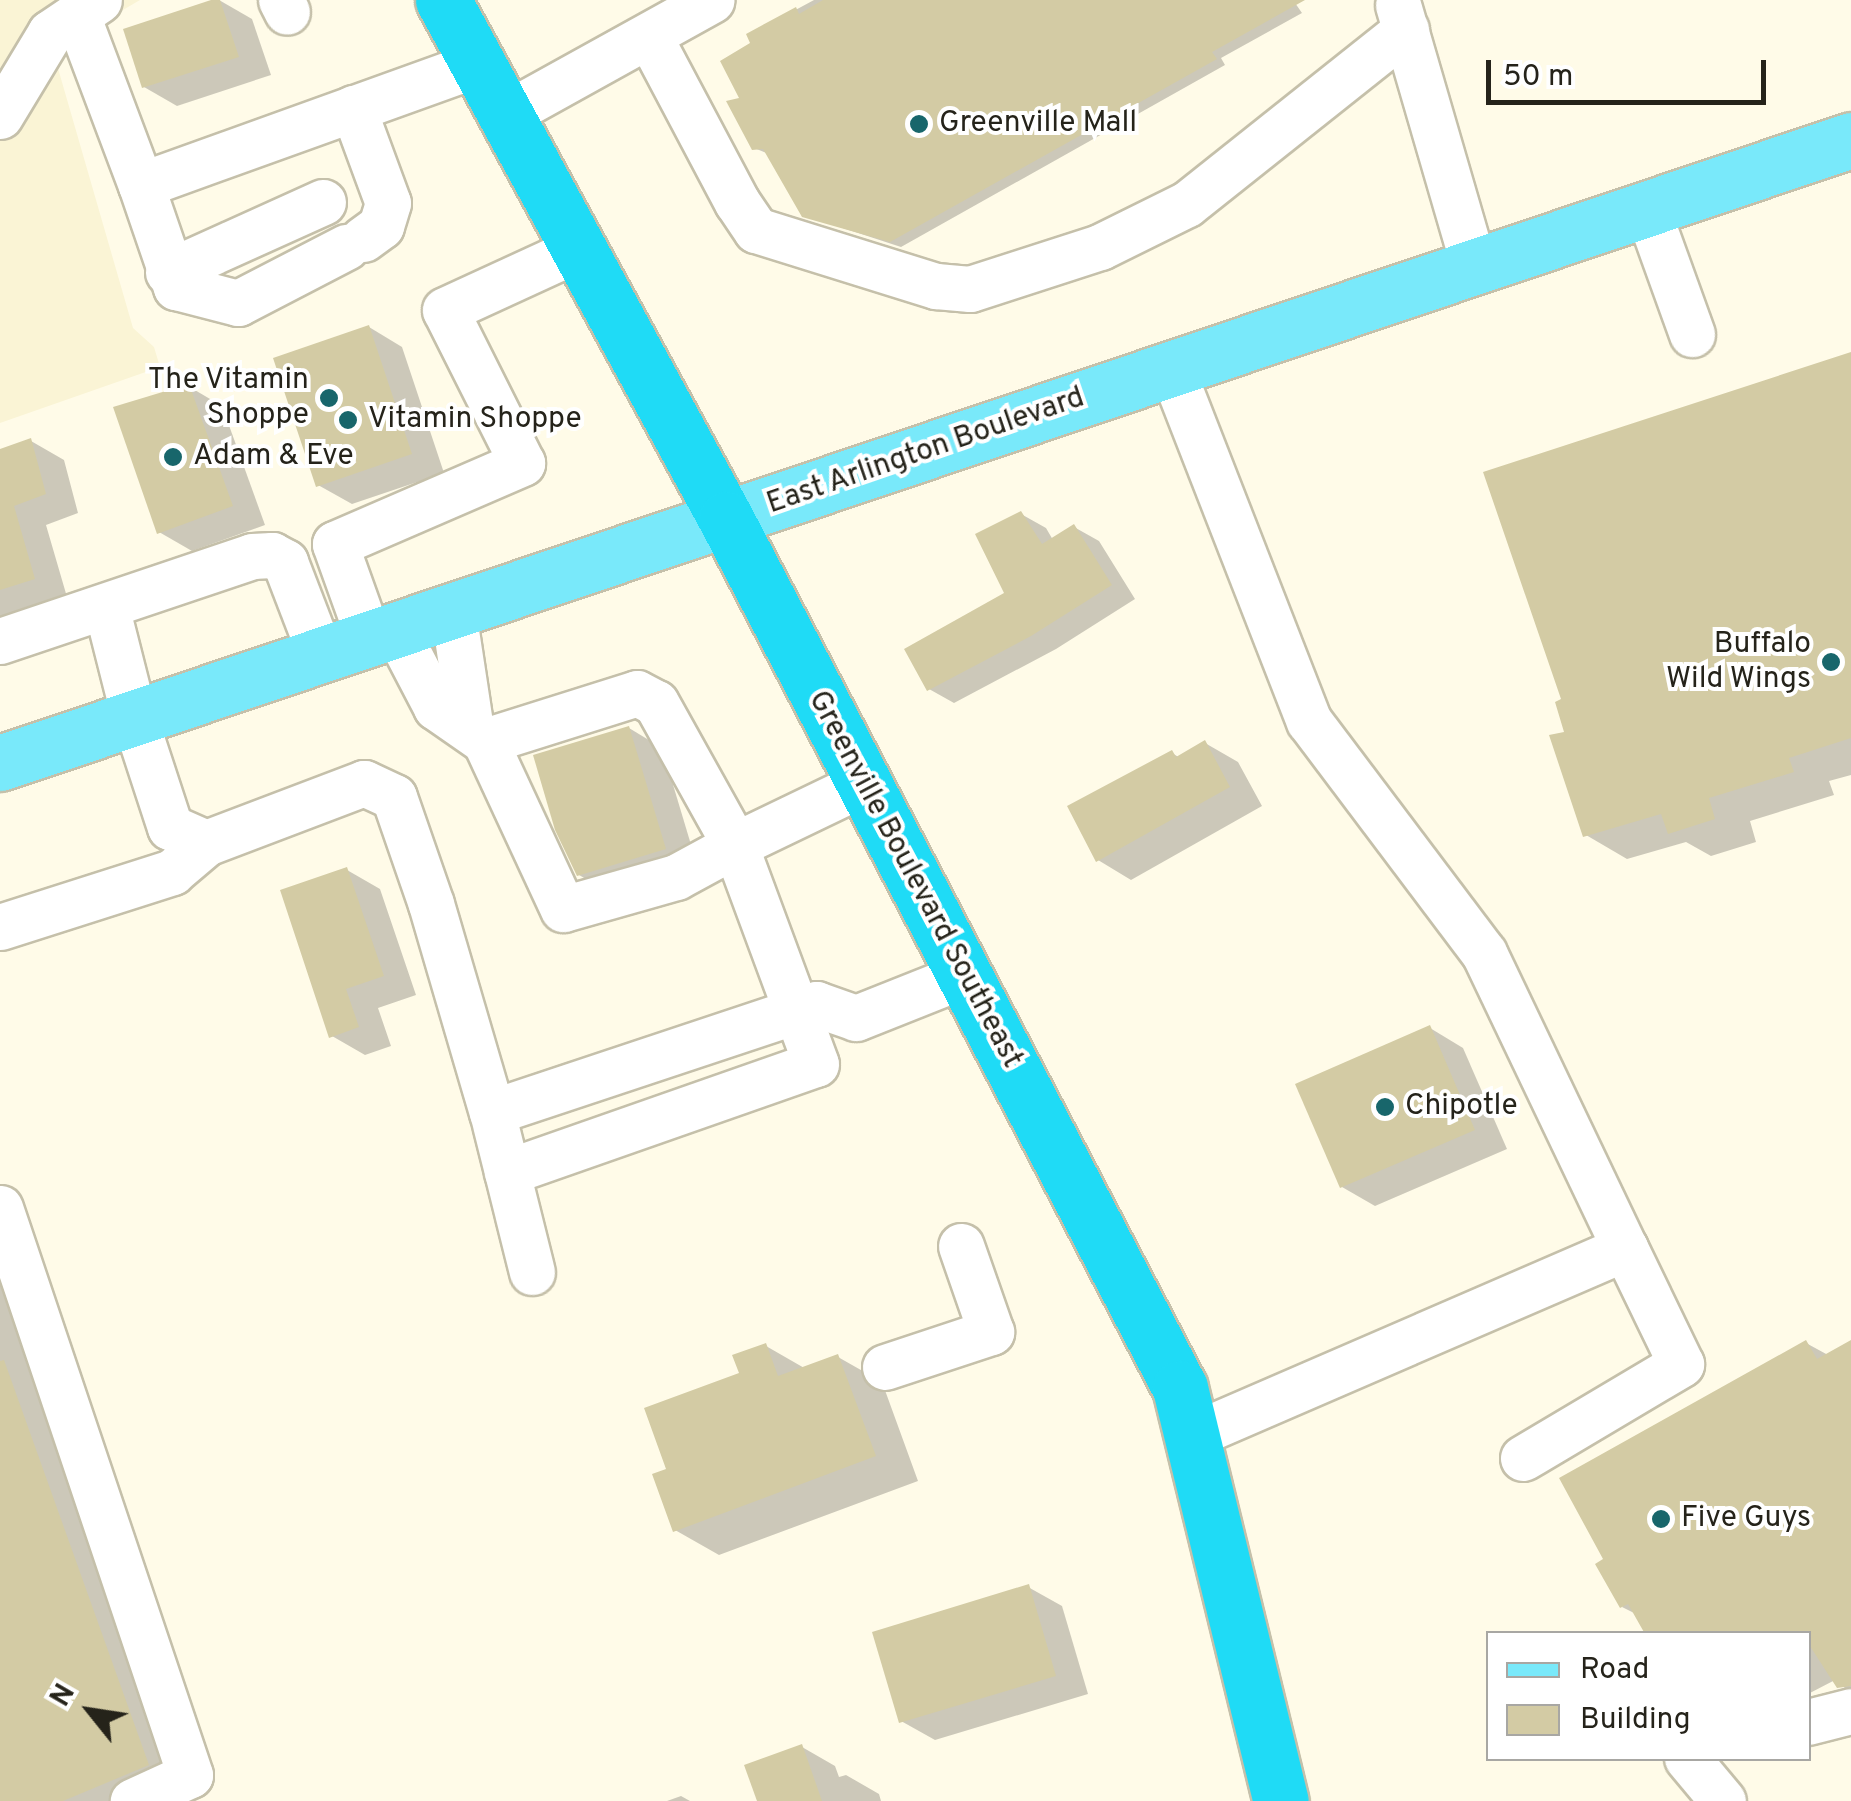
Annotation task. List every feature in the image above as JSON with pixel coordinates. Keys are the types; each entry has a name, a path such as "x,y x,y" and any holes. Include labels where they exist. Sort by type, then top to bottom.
{"highway":[{"name":"Greenville Boulevard Southeast","path":"443,0 726,519 1180,1388 1272,1799"}],"main road":[{"name":"East Arlington Boulevard","path":"0,763 1851,140"}],"lane":[{"path":"506,114 712,0"},
{"path":"0,116 50,33 88,8 168,272 176,287 238,303 381,226 388,202 347,186 168,272"},
{"path":"649,36 737,202 756,230 936,286 970,289 1100,247 1187,204 1401,15 1474,267"},
{"path":"141,185 478,64"},
{"path":"347,186 353,108"},
{"path":"1647,209 1692,334"},
{"path":"362,642 334,544 522,463 445,310 580,248"},
{"path":"1172,370 1308,722 1484,954 1681,1364 1523,1458"},
{"path":"0,642 252,556 272,555 285,562 362,642 436,707 478,736 638,693 656,703 735,845 816,1064 507,1172"},
{"path":"106,606 134,718 170,827 206,843"},
{"path":"453,611 478,736 564,910 676,877 864,784"},
{"path":"0,927 172,872 206,843 364,783 394,797 431,904 492,1112 532,1272"},
{"path":"492,1112 816,1004 856,1018 964,975"},
{"path":"0,1208 190,1775 133,1801"},
{"path":"886,1367 992,1332 960,1246"},
{"path":"1191,1436 1625,1248"},
{"path":"1811,1721 1851,1711"},
{"path":"1690,1761 1723,1801"}],"shaded area":[{"path":"0,0 140,0 53,51 133,328 154,347 160,367 0,423"}],"building":[{"path":"220,0 239,57 142,88 123,29"},
{"name":"Greenville Mall","path":"823,0 1305,0 1212,52 1217,59 890,242 802,217 763,149 752,150 726,101 739,98 720,61 750,43 746,34 796,7 799,14"},
{"name":"Vitamin Shoppe","path":"369,325 412,454 316,487 273,358"},
{"path":"1851,352 1851,738 1789,758 1794,772 1709,798 1715,819 1668,834 1661,814 1583,837 1549,735 1564,732 1555,702 1561,699 1483,472"},
{"name":"Adam & Eve","path":"189,384 233,506 157,534 113,407"},
{"path":"31,438 46,494 14,506 35,579 0,590 0,449"},
{"path":"1021,511 1042,544 1074,524 1112,585 1031,636 927,691 904,649 1004,593 975,534"},
{"path":"629,726 666,849 577,876 555,830 533,755"},
{"path":"1205,740 1230,787 1096,862 1067,806 1172,750 1176,757"},
{"path":"347,867 384,976 346,989 359,1027 329,1038 280,890"},
{"name":"Chipotle","path":"1430,1025 1475,1130 1340,1188 1295,1084"},
{"path":"1806,1340 1817,1359 1851,1340 1851,1686 1837,1688 1811,1648 1811,1631 1643,1631 1628,1604 1620,1608 1595,1564 1603,1559 1559,1478"},
{"path":"766,1343 778,1376 838,1354 876,1456 673,1532 652,1474 666,1469 644,1408 739,1373 732,1355"},
{"path":"4,1360 149,1765 63,1801 0,1801 0,1361"},
{"path":"1029,1584 1056,1676 899,1723 872,1632"},
{"path":"802,1744 822,1801 757,1801 744,1765"}],"place":[{"name":"Greenville Mall","path":"919,124"},
{"name":"The Vitamin Shoppe","path":"329,398"},
{"name":"Vitamin Shoppe","path":"348,420"},
{"name":"Adam & Eve","path":"173,457"},
{"name":"Buffalo Wild Wings","path":"1831,662"},
{"name":"Chipotle","path":"1385,1107"},
{"name":"Five Guys","path":"1661,1519"}]}
